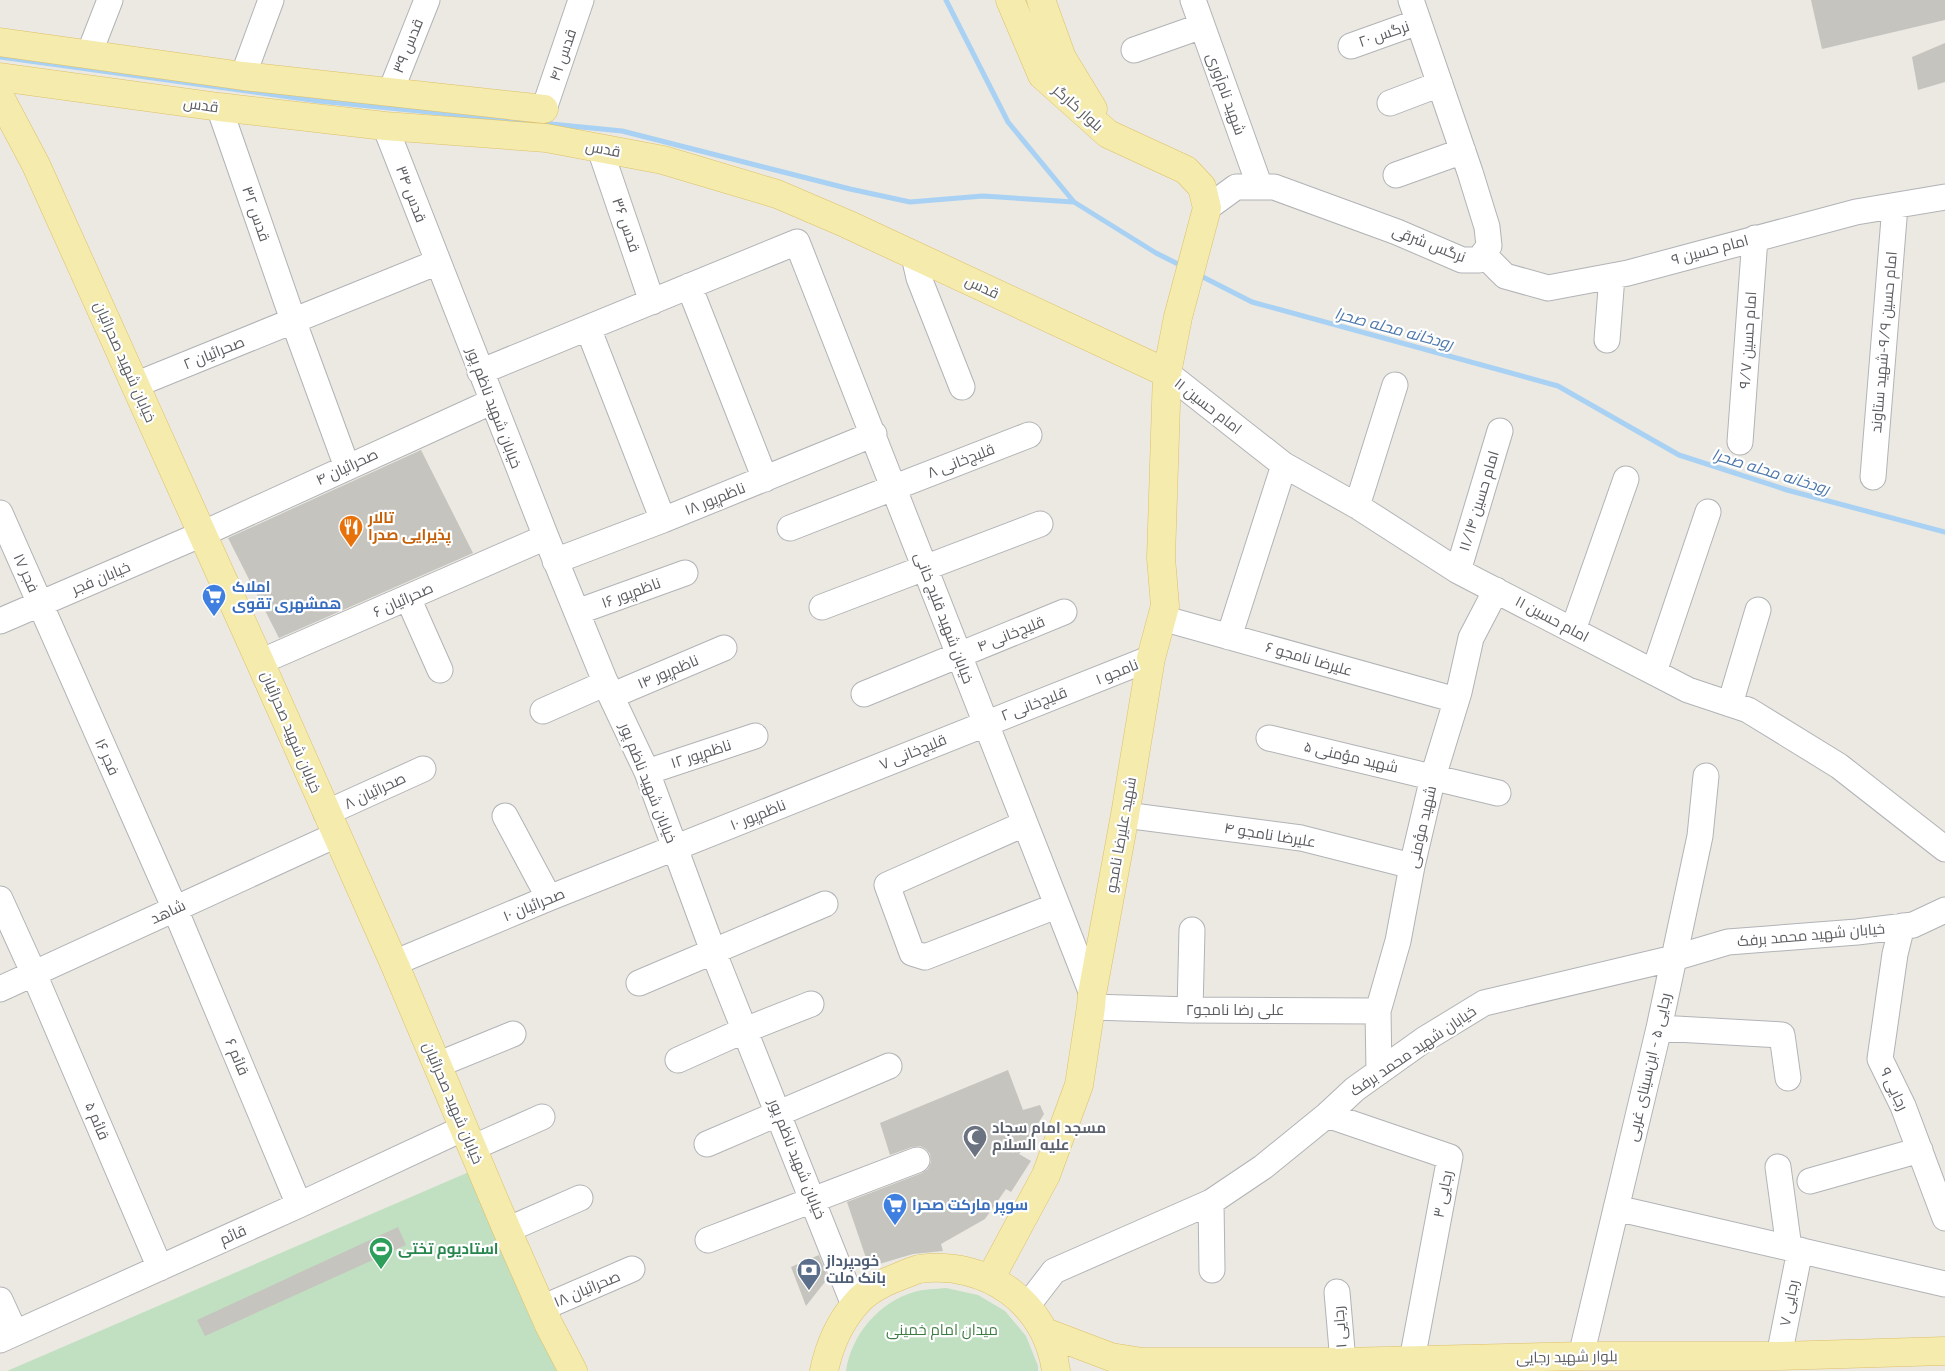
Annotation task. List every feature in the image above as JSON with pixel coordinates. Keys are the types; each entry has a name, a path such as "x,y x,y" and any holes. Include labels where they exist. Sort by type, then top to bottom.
{"main road":[{"name":"بلوار کارگر","path":"1010,0 1042,75 1108,134"},
{"name":"بلوار کارگر","path":"1041,0 1062,58 1108,134"},
{"path":"0,42 243,76 544,109"},
{"name":"قدس","path":"0,77 219,107 385,126 546,138 662,160 777,194 1166,373"},
{"name":"خیابان شهید صحرائیان","path":"0,97 36,165 260,662 394,963 507,1230 573,1371"},
{"path":"457,132 460,100"},
{"path":"1108,134 1186,170 1202,187 1207,208"},
{"name":"شهید علیرضا نامجو","path":"990,1279 1046,1175 1079,1085 1091,1000 1125,815 1151,658 1165,606 1161,558 1166,373 1178,317 1207,208"},
{"path":"824,1371 834,1335 854,1305 884,1282 918,1270 955,1268 990,1279 1010,1291 1027,1306 1045,1332 1054,1355 1056,1371"},
{"name":"بلوار شهید رجایی","path":"1045,1332 1111,1357 1142,1362 1412,1360 1580,1364 1945,1351"}],"street":[{"path":"89,54 110,0"},
{"path":"243,76 271,0"},
{"name":"قدس ۳۹","path":"390,93 427,0"},
{"name":"قدس ۴۱","path":"544,109 582,0"},
{"name":"شهید نام‌آوری","path":"1193,0 1260,187"},
{"name":"نرگس ۲۰","path":"1350,46 1414,6"},
{"name":"نرگس شرقی","path":"1207,208 1236,187 1274,187 1397,232 1462,260 1479,260 1489,246 1487,227 1414,6"},
{"path":"1134,50 1202,26"},
{"path":"1390,103 1440,84"},
{"name":"قدس ۳۲","path":"219,107 293,320 347,467"},
{"name":"قدس ۳۴","path":"385,126 438,262"},
{"name":"قدس ۳۶","path":"600,149 652,302"},
{"path":"1396,175 1463,151"},
{"name":"امام حسین ۹","path":"1483,254 1505,276 1548,288 1612,276 1856,212 1945,198"},
{"name":"امام حسین ۹/۹-شهید ستاوند","path":"1873,477 1895,206"},
{"name":"امام حسین ۹/۷","path":"1740,442 1755,238"},
{"name":"خیابان شهید قلیچ خانی","path":"689,286 797,242 874,434 893,488 1091,1000"},
{"path":"914,256 919,278 962,387"},
{"name":"صحرائیان ۲","path":"135,385 438,262"},
{"name":"خیابان شهید ناظم پور","path":"438,262 491,402 555,561 646,772 713,951 854,1305"},
{"path":"1607,340 1612,276"},
{"path":"480,372 689,286 766,479"},
{"path":"588,328 663,520"},
{"name":"امام حسین ۱۱","path":"1166,373 1284,465 1357,506 1458,570 1688,690 1748,710 1839,766 1945,848"},
{"path":"1357,506 1395,385"},
{"name":"صحرائیان ۴","path":"202,534 491,402"},
{"name":"امام حسین ۱۱/۱۴","path":"1458,570 1500,431"},
{"name":"ناظم‌پور ۱۸","path":"555,561 766,479 874,434"},
{"name":"قلیچ‌خانی ۸","path":"790,528 1029,435"},
{"path":"1229,636 1284,465"},
{"path":"1573,630 1626,479"},
{"path":"1654,672 1708,512"},
{"name":"فجر ۱۷","path":"0,513 40,604"},
{"path":"822,607 1040,524"},
{"name":"خیابان فجر","path":"0,622 202,534"},
{"name":"صحرائیان ۶","path":"260,662 546,537"},
{"name":"ناظم‌پور ۱۶","path":"577,612 685,573"},
{"name":"شهید مؤمنی","path":"1379,1072 1378,1010 1398,941 1412,866 1433,777 1456,700 1471,638 1496,590"},
{"path":"408,598 440,670"},
{"name":"فجر ۱۶","path":"40,604 175,909"},
{"path":"1730,704 1758,610"},
{"name":"قلیچ‌خانی ۴","path":"864,694 1064,612"},
{"name":"علیرضا نامجو ۶","path":"1162,618 1456,700"},
{"name":"ناظم‌پور ۱۴","path":"543,711 724,648"},
{"name":"نامجو ۱","path":"1083,685 1151,658"},
{"name":"قلیچ‌خانی ۲","path":"985,724 1083,685"},
{"name":"قلیچ‌خانی ۷","path":"842,782 985,724"},
{"name":"ناظم‌پور ۱۲","path":"646,772 755,736"},
{"name":"شهید مؤمنی ۵","path":"1269,738 1498,793"},
{"name":"صحرائیان ۸","path":"331,824 423,769"},
{"name":"رجایی ۵ - ابن‌سینای غربی","path":"1580,1364 1674,958 1700,836 1706,776"},
{"name":"ناظم‌پور ۱۰","path":"675,849 842,782"},
{"name":"علیرضا نامجو ۴","path":"1125,815 1301,838 1412,866"},
{"path":"505,816 549,898"},
{"name":"شاهد","path":"0,989 175,909 331,824"},
{"path":"1024,824 887,885 912,953 925,957 1056,906"},
{"name":"صحرائیان ۱۰","path":"394,963 549,898 675,849"},
{"name":"قائم ۵","path":"0,899 160,1268"},
{"path":"639,983 825,904"},
{"name":"قائم ۶","path":"175,909 300,1205"},
{"name":"خیابان شهید محمد برفک","path":"1027,1306 1054,1271 1211,1202 1263,1167 1327,1115 1355,1089 1425,1040 1484,1003 1674,958 1728,942 1857,932 1912,925 1945,910"},
{"name":"رجایی ۹","path":"1902,926 1895,954 1880,1059 1903,1106 1945,1218"},
{"path":"1190,1010 1192,930"},
{"name":"علی رضا نامجو۲","path":"1091,1000 1190,1010 1378,1010"},
{"path":"678,1060 745,1030 811,1004"},
{"path":"1659,1028 1782,1035 1788,1078"},
{"path":"437,1065 513,1034"},
{"path":"707,1144 889,1066"},
{"name":"رجایی ۳","path":"1327,1115 1450,1157 1412,1360"},
{"name":"قائم","path":"7,1337 300,1205 468,1138 542,1117"},
{"path":"1810,1182 1920,1150"},
{"path":"708,1240 917,1160"},
{"name":"رجایی ۷","path":"1778,1167 1794,1249 1778,1356"},
{"path":"507,1230 580,1198"},
{"path":"1211,1202 1212,1270"},
{"path":"1616,1208 1945,1284"},
{"name":"صحرائیان ۱۸","path":"542,1308 632,1269"},
{"name":"رجایی ۱","path":"1337,1292 1342,1362"},
{"path":"0,1300 7,1337"}],"green space":[{"name":"استادیوم تختی","path":"476,1169 565,1371 7,1371"},
{"name":"میدان امام خمینی","path":"946,1288 978,1295 1005,1311 1026,1336 1038,1366 1038,1371 846,1371 849,1358 860,1333 878,1312 901,1297 914,1292"}],"building":[{"path":"1811,0 1945,0 1945,20 1822,49"},
{"path":"1945,43 1945,82 1918,90 1912,57"},
{"name":"تالار پذیرایی صدرا","path":"421,450 473,553 279,638 228,538"},
{"name":"مسجد امام سجاد علیه السلام","path":"1008,1070 1023,1110 1040,1105 1044,1114 1019,1154 1031,1161 1011,1192 1006,1189 985,1219 941,1244 943,1251 913,1254 869,1267 847,1202 922,1173 928,1169 931,1162 930,1154 920,1146 890,1155 880,1123"},
{"path":"398,1227 406,1245 205,1336 197,1320"},
{"name":"خودپرداز بانک ملت","path":"819,1255 828,1278 806,1306 791,1267"}],"waterway":[{"name":"رودخانه محله صحرا","path":"946,0 1008,122 1074,202 1156,253 1182,266"},
{"path":"0,57 319,101 622,131 850,189 910,202 983,196 1074,202"},
{"name":"رودخانه محله صحرا","path":"1197,274 1252,302 1558,386 1679,455 1787,490 1945,532"}],"place":[{"name":"تالار پذیرایی صدرا","path":"351,548"},
{"name":"املاک همشهری تقوی","path":"214,617"},
{"name":"مسجد امام سجاد علیه السلام","path":"975,1158"},
{"name":"سوپر مارکت صحرا","path":"895,1226"},
{"name":"استادیوم تختی","path":"381,1270"},
{"name":"خودپرداز بانک ملت","path":"809,1291"}]}
